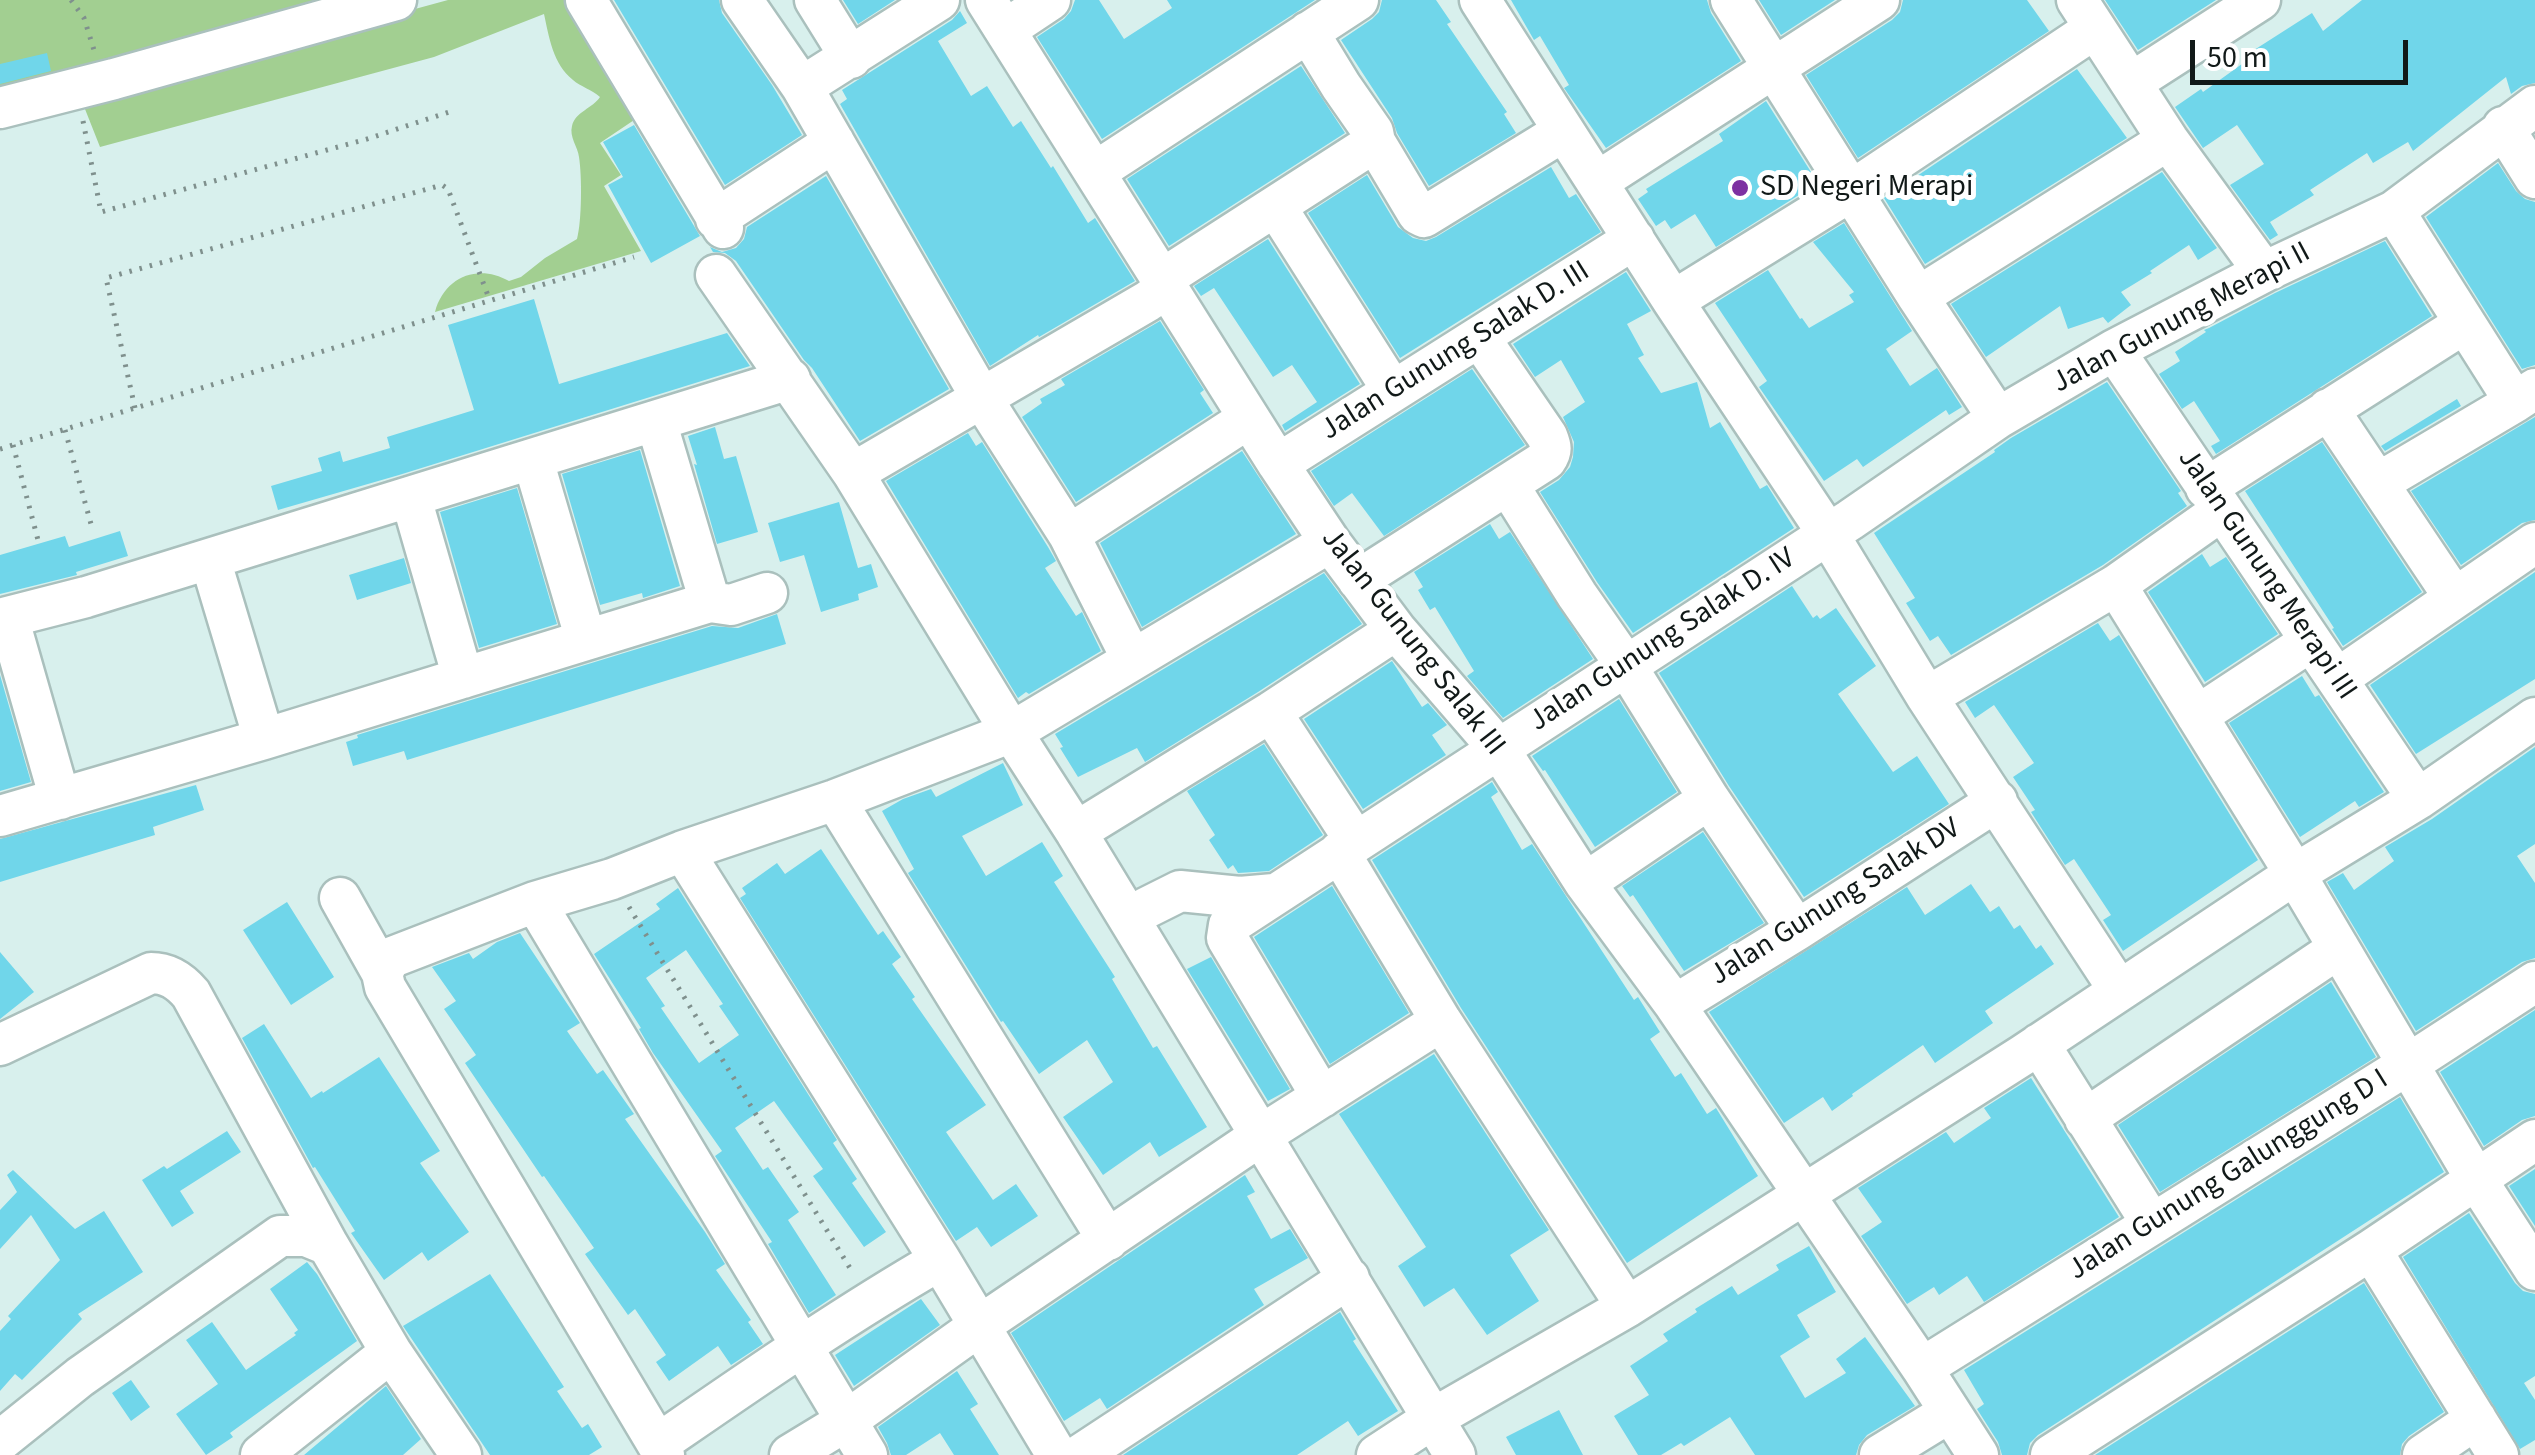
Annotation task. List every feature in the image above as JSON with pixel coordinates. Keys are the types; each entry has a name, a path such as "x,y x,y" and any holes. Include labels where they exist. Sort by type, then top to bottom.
{"street":[{"path":"0,108 396,0"},
{"path":"586,0 720,224 834,142"},
{"path":"742,0 802,87 981,397 1070,535 1132,659"},
{"path":"815,0 851,58"},
{"path":"802,87 939,0"},
{"path":"996,15 1050,0"},
{"path":"1096,172 1358,0"},
{"path":"1480,0 2119,990"},
{"path":"1731,0 1998,418"},
{"path":"1597,182 1879,0"},
{"path":"2132,82 2260,0"},
{"path":"1672,301 1851,190 2085,14 2168,140 2264,272"},
{"name":"Jalan Gunung Salak III","path":"996,15 1330,542 1396,630 1499,749 1586,884 1675,1005 1978,1455"},
{"path":"1308,32 1373,132 1375,142 1418,214 1424,217 1564,132"},
{"path":"2519,117 2535,178"},
{"name":"Jalan Gunung Merapi II","path":"1828,534 1998,418 2114,350 2264,272 2394,211 2519,117"},
{"path":"1918,296 2168,140"},
{"path":"853,473 1148,301 1165,283 1375,142"},
{"path":"1276,207 1394,391"},
{"path":"2378,483 2525,396 2465,323 2394,211"},
{"name":"Jalan Gunung Salak D. III","path":"1278,464 1634,240"},
{"path":"716,274 853,473 1455,1455"},
{"path":"1927,697 2116,585 2213,500 2328,409 2465,323"},
{"path":"1358,580 1546,460 1552,448 1479,337"},
{"name":"Jalan Gunung Merapi III","path":"2114,350 2418,799"},
{"path":"60,798 4,618 86,597 790,379"},
{"path":"2328,409 2454,597"},
{"path":"1070,535 1250,418"},
{"path":"656,421 710,602"},
{"path":"533,460 586,640"},
{"path":"1508,485 1576,596 1625,664 1797,930"},
{"path":"411,498 464,678"},
{"name":"Jalan Gunung Salak D. IV","path":"1322,1097 1228,938 1229,925 1828,534"},
{"path":"382,972 390,958 535,902 612,879 682,851 835,800 1012,732 1330,542"},
{"path":"2337,679 2535,544"},
{"path":"210,559 264,739"},
{"path":"2116,585 2295,874 2476,1180 2535,1270"},
{"path":"0,816 710,602 731,605 768,592"},
{"path":"1076,832 1396,630"},
{"path":"2197,716 2310,641"},
{"path":"1271,712 1442,1021 1627,1307"},
{"path":"1377,1455 1627,1307 2295,874 2418,799 2535,718"},
{"path":"1586,884 1709,799"},
{"path":"835,800 1108,1240"},
{"name":"Jalan Gunung Salak DV","path":"1675,1005 1997,801"},
{"path":"682,851 940,1260 1057,1455"},
{"path":"1130,920 1180,891 1240,897 1274,894"},
{"path":"340,898 382,972 385,987 661,1450 800,1345 940,1260"},
{"path":"535,902 867,1455"},
{"path":"2086,1118 2339,948"},
{"path":"0,1044 151,973 175,979 191,994 391,1352 460,1455"},
{"name":"Jalan Gunung Galunggung D I","path":"1922,1368 2535,982"},
{"path":"790,1455 846,1421 1260,1136 1442,1021"},
{"path":"2038,1044 2152,1224"},
{"path":"2051,1455 2372,1250 2535,1140"},
{"path":"0,1441 80,1378 280,1236 306,1236 328,1245"},
{"path":"2372,1250 2498,1455"},
{"path":"1080,1455 1349,1278"},
{"path":"261,1455 391,1352"},
{"path":"1880,1455 1950,1412"},
{"path":"2423,1455 2476,1418"}],"path":[{"path":"71,0 84,18 90,147 101,212 367,139 452,111"},
{"path":"135,408 106,278 442,185 448,189 490,301"},
{"path":"0,449 634,257"},
{"path":"65,430 91,524"},
{"path":"13,445 38,540"},
{"path":"612,879 870,1301"}],"green space":[{"path":"0,0 334,0 0,91"},
{"path":"448,0 581,0 646,112 600,143 621,175 604,186 641,251 435,312 439,300 454,282 486,273 509,281 521,277 577,239 581,175 572,126 600,97 566,74 553,50 544,14 434,57 100,147 83,104 85,99"}],"building":[{"path":"614,0 719,0 722,13 802,135 725,185"},
{"path":"843,0 895,0 858,24"},
{"path":"1075,0 1099,0 1124,39 1172,8 1167,0 1315,0 1102,139 1037,37 1064,19"},
{"path":"1382,0 1436,0 1451,22 1447,24 1507,112 1504,114 1516,133 1429,186 1392,118 1341,40 1372,19"},
{"path":"1511,0 1707,0 1741,61 1606,148 1564,88 1569,85 1540,36 1534,40"},
{"path":"1759,0 1835,0 1781,35"},
{"path":"1903,0 2027,0 2049,31 1858,158 1806,75 1892,20 1900,12"},
{"path":"2105,0 2216,0 2138,50"},
{"path":"2362,0 2535,0 2535,83 2511,94 2506,77 2413,151 2408,142 2373,163 2367,153 2310,190 2314,195 2270,222 2278,235 2270,240 2230,185 2264,164 2237,125 2203,148 2175,107 2201,89 2203,92 2253,56 2251,52 2312,13 2323,31"},
{"path":"960,11 967,23 938,41 971,96 987,86 1013,127 1021,121 1088,223 1095,218 1135,281 990,366 840,104 847,99 842,90 952,20"},
{"path":"47,53 51,71 0,84 0,64"},
{"path":"1301,66 1345,133 1169,246 1127,179"},
{"path":"2077,69 2127,138 1925,264 1884,198"},
{"name":"SD Negeri Merapi","path":"1766,101 1818,183 1716,247 1695,214 1671,229 1665,220 1656,226 1638,199 1648,192 1646,189 1723,141 1719,134"},
{"path":"634,125 700,236 651,263 608,185 623,177 603,142"},
{"path":"2498,163 2516,191 2535,202 2535,365 2522,369 2426,217"},
{"path":"1551,167 1569,198 1576,194 1601,232 1400,358 1308,213 1367,175 1398,227 1413,238 1426,241"},
{"path":"2162,172 2217,248 2198,260 2189,245 2150,271 2121,292 2131,305 2108,323 2103,317 2068,329 2060,306 1986,357 1951,304"},
{"path":"826,176 949,389 860,441 736,261 710,247 722,252 736,248 747,227"},
{"path":"1844,223 1912,331 1886,349 1910,386 1937,368 1962,407 1949,415 1946,410 1863,467 1857,459 1824,481 1759,387 1767,381 1715,303 1768,270 1809,328 1854,302 1849,295 1854,292 1813,242"},
{"path":"1268,239 1360,384 1285,431 1282,425 1317,402 1292,365 1273,377 1214,288 1201,296 1194,286"},
{"path":"2385,241 2432,316 2216,454 2211,446 2220,441 2194,401 2182,409 2159,374 2180,361 2175,352 2204,330"},
{"path":"1626,272 1651,311 1627,324 1644,355 1638,358 1661,393 1697,382 1710,428 1720,422 1760,489 1767,485 1794,528 1633,633 1540,492 1570,467 1574,442 1563,417 1585,402 1561,360 1535,377 1513,344"},
{"path":"534,299 559,384 727,333 750,366 278,510 271,486 322,471 318,458 340,451 343,462 390,448 387,437 474,410 448,325"},
{"path":"1160,321 1204,390 1200,393 1213,413 1076,502 1022,417 1042,403 1040,399 1065,385 1061,379"},
{"path":"1472,369 1525,445 1384,536 1352,493 1334,506 1311,471"},
{"path":"2107,382 2181,491 2178,493 2187,506 2103,565 1951,655 1938,636 1930,641 1906,603 1915,598 1874,533 2011,438"},
{"path":"2457,399 2461,406 2385,451 2381,446"},
{"path":"2535,417 2535,520 2522,523 2461,565 2411,491"},
{"path":"715,427 724,459 736,456 758,532 717,544 688,436"},
{"path":"968,433 976,446 982,442 1048,547 1056,561 1045,568 1076,616 1082,612 1101,651 1018,698 886,481"},
{"path":"2322,442 2422,592 2343,646 2245,491"},
{"path":"640,450 680,586 643,598 642,593 600,605 562,474"},
{"path":"1242,451 1296,534 1142,627 1100,543"},
{"path":"517,488 557,624 479,648 440,512"},
{"path":"839,502 858,568 871,564 878,587 858,594 859,600 821,612 804,555 780,562 768,523"},
{"path":"1490,524 1499,539 1510,532 1593,659 1503,718 1467,676 1474,671 1435,607 1430,610 1418,590 1423,587 1414,572"},
{"path":"120,531 128,556 76,572 77,575 0,594 0,555 65,536 69,547"},
{"path":"2202,554 2210,567 2226,557 2278,634 2205,682 2148,592"},
{"path":"404,558 411,583 357,600 349,575"},
{"path":"2535,572 2535,679 2416,754 2370,685"},
{"path":"1324,573 1362,624 1145,762 1137,748 1078,777 1055,734"},
{"path":"1792,586 1813,618 1817,615 1820,619 1836,608 1876,666 1838,694 1893,772 1917,756 1949,804 1804,897 1659,673"},
{"path":"777,614 786,644 407,760 404,751 353,766 346,742 358,738 357,735 712,626 738,628"},
{"path":"2098,623 2110,641 2119,635 2258,860 2123,951 2103,920 2111,915 2074,859 2065,865 2013,777 2034,763 1994,705 1975,718 1965,702"},
{"path":"1392,661 1422,707 1428,703 1447,725 1432,735 1446,755 1363,809 1304,719"},
{"path":"0,675 31,782 0,791"},
{"path":"2302,676 2384,792 2359,807 2355,801 2300,837 2229,723"},
{"path":"1619,699 1677,792 1595,847 1532,756"},
{"path":"1264,744 1323,835 1269,871 1238,873 1233,865 1228,869 1209,840 1215,835 1187,791"},
{"path":"2535,747 2535,844 2517,856 2535,883 2535,958 2522,962 2416,1031 2327,882 2343,873 2354,890 2394,861 2385,847"},
{"path":"1003,763 1023,805 962,836 986,876 1042,842 1063,876 1054,882 1115,977 1112,979 1153,1048 1157,1046 1207,1127 1159,1157 1150,1142 1103,1175 1063,1117 1113,1082 1087,1040 1039,1074 1001,1022 908,873 914,869 882,811 931,789 936,797"},
{"path":"1492,782 1498,792 1491,797 1522,850 1532,844 1634,1000 1638,997 1660,1032 1650,1039 1675,1077 1681,1073 1707,1114 1716,1108 1758,1176 1627,1263 1461,1008 1372,860"},
{"path":"196,785 204,810 153,827 155,835 0,882 0,839"},
{"path":"1703,832 1764,923 1684,971 1633,895 1630,897 1622,886"},
{"path":"821,849 878,935 883,931 901,957 892,964 915,997 912,999 986,1105 946,1132 993,1200 1016,1184 1038,1216 991,1247 977,1227 956,1241 740,898 746,894 742,888 777,863 785,874"},
{"path":"1971,884 1990,912 1999,906 2014,929 2020,925 2036,949 2041,945 2054,964 1985,1011 1993,1023 1935,1063 1923,1045 1832,1111 1823,1097 1784,1123 1709,1012 1907,887 1925,915"},
{"path":"1332,886 1409,1013 1330,1064 1254,937"},
{"path":"678,888 837,1140 833,1143 857,1179 852,1183 886,1232 864,1247 813,1176 823,1169 774,1101 735,1128 763,1170 768,1167 799,1212 788,1220 836,1295 809,1313 768,1244 772,1242 715,1156 722,1151 653,1053 594,954 660,909 656,904","holes":["686,950 723,1004 719,1006 739,1035 699,1063 661,1008 665,1006 646,978"]},
{"path":"287,902 334,977 291,1005 243,930"},
{"path":"520,933 580,1023 567,1031 597,1074 603,1070 634,1114 625,1119 725,1264 716,1270 763,1344 731,1365 718,1346 669,1381 656,1362 666,1355 635,1309 628,1315 585,1254 594,1248 465,1063 476,1055 444,1009 456,1001 432,967 469,953 473,959 497,942"},
{"path":"0,952 34,992 0,1019"},
{"path":"1211,957 1290,1089 1268,1101 1187,969"},
{"path":"2331,982 2376,1057 2160,1192 2118,1125"},
{"path":"2535,1010 2535,1116 2522,1120 2484,1146 2440,1072"},
{"path":"264,1024 311,1098 379,1057 440,1151 420,1163 469,1232 428,1261 422,1252 384,1280 351,1233 355,1231 313,1168 242,1038"},
{"path":"1434,1054 1549,1230 1510,1255 1539,1301 1487,1335 1454,1288 1424,1307 1398,1266 1426,1247 1339,1114"},
{"path":"2031,1078 2119,1217 1984,1302 1967,1276 1939,1295 1934,1287 1907,1304 1861,1236 1882,1222 1858,1188 1946,1132 1954,1143 1991,1118 1984,1108"},
{"path":"2400,1097 2444,1172 2038,1435 2030,1443 2027,1455 2002,1455 1977,1409 1984,1404 1964,1370"},
{"path":"227,1131 241,1152 180,1191 194,1213 172,1227 142,1180"},
{"path":"2535,1169 2535,1226 2509,1186"},
{"path":"13,1170 75,1229 104,1211 143,1272 78,1314 82,1319 22,1380 15,1374 0,1391 0,1331 11,1319 8,1316 60,1260 31,1215 0,1249 0,1210 17,1192 7,1175"},
{"path":"1245,1175 1255,1192 1247,1196 1271,1239 1290,1229 1308,1258 1254,1289 1264,1305 1107,1409 1100,1398 1064,1421 1011,1333"},
{"path":"2469,1213 2515,1283 2523,1291 2535,1294 2535,1376 2524,1383 2535,1400 2535,1440 2520,1449 2403,1257"},
{"path":"1809,1246 1836,1292 1797,1315 1810,1337 1780,1356 1805,1398 1846,1373 1836,1359 1865,1337 1915,1406 1867,1435 1856,1455 1755,1455 1730,1417 1684,1446 1681,1443 1661,1455 1638,1455 1614,1416 1649,1395 1630,1366 1668,1341 1663,1334 1697,1312 1695,1309 1732,1286 1738,1295 1779,1270 1776,1265"},
{"path":"307,1262 357,1341 230,1433 233,1437 206,1455 176,1414 218,1384 186,1340 212,1322 246,1370 296,1335 298,1330 270,1289"},
{"path":"490,1274 564,1387 557,1391 582,1428 588,1424 602,1447 589,1455 490,1455 403,1326"},
{"path":"2364,1283 2444,1412 2409,1436 2400,1455 2095,1455"},
{"path":"921,1299 940,1325 854,1386 835,1355"},
{"path":"1340,1312 1356,1339 1353,1341 1398,1411 1358,1436 1348,1421 1297,1455 1123,1455"},
{"path":"957,1371 978,1404 970,1409 999,1455 954,1455 940,1433 906,1455 891,1455 878,1427"},
{"path":"131,1380 150,1407 131,1421 112,1393"},
{"path":"386,1386 421,1439 403,1455 304,1455"},
{"path":"1559,1410 1583,1455 1516,1455 1506,1437"}],"place":[{"name":"SD Negeri Merapi","path":"1740,188"}]}
